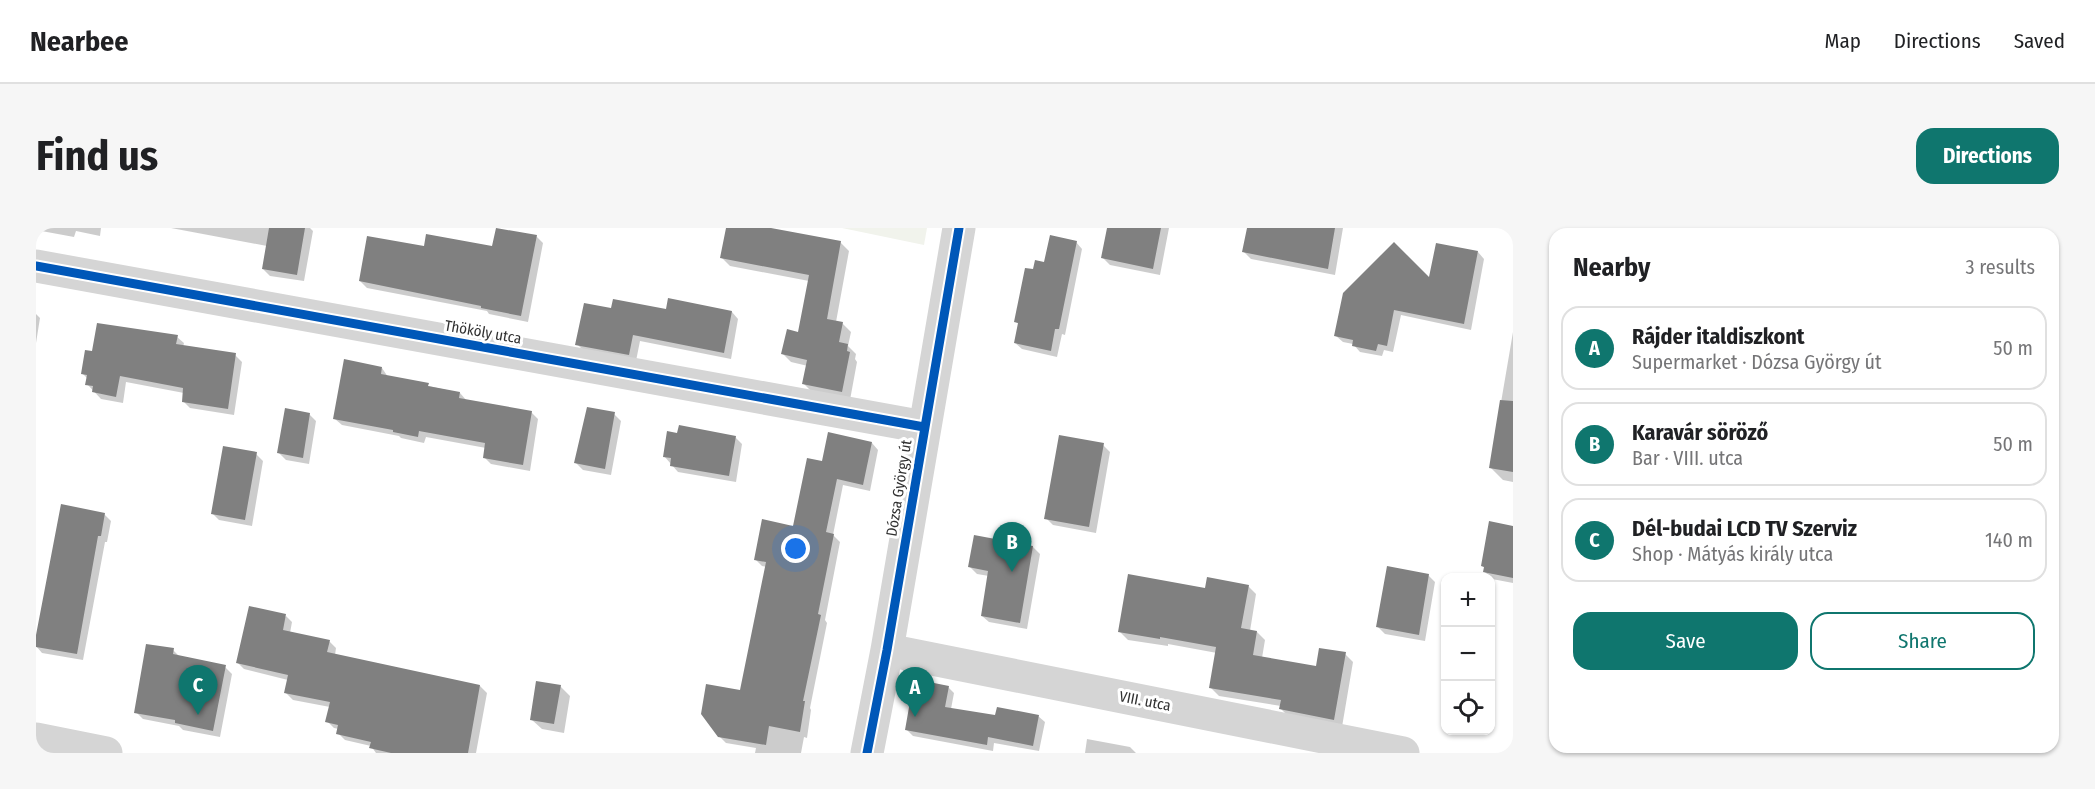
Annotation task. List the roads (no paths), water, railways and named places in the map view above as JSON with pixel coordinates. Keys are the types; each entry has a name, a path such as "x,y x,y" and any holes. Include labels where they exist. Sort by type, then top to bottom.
{"street":[{"name":"Dózsa György út","path":"867,753 888,650 958,228"},
{"name":"Thököly utca","path":"36,266 924,427"},
{"name":"VIII. utca","path":"888,650 1403,753"},
{"path":"36,739 106,753"}],"place":[{"name":"Karavár söröző","path":"1012,572"},
{"name":"Dél-budai LCD TV Szerviz","path":"198,715"},
{"name":"Rájder italdiszkont","path":"915,717"}]}
